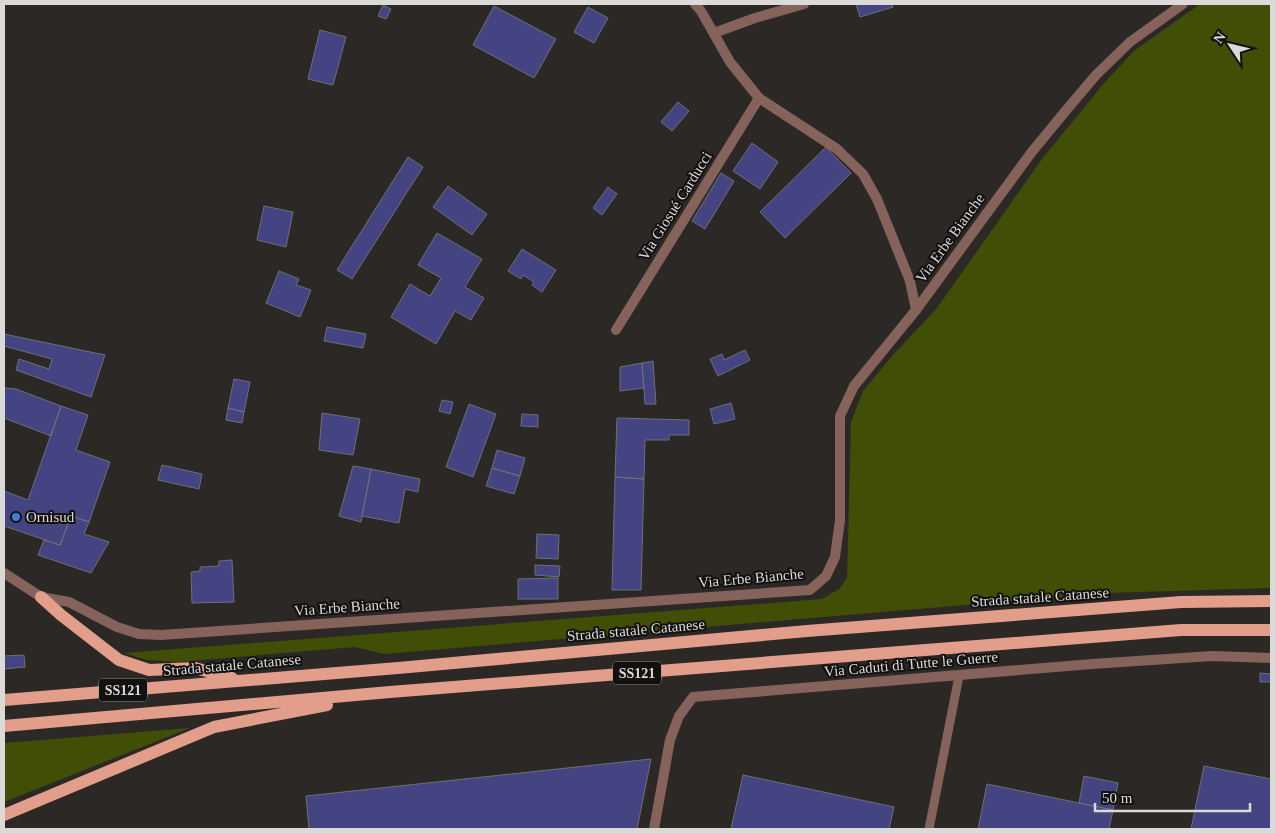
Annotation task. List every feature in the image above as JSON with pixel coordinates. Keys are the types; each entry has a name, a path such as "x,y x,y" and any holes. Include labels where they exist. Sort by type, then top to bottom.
{"main road":[{"path":"41,597 61,615 120,660 149,670 195,668 242,681"},
{"name":"Strada statale Catanese","path":"4,700 807,631 1181,602 1271,601"},
{"name":"SS121","path":"4,726 390,692 1180,630 1271,630"},
{"path":"4,815 214,727 390,692"}],"street":[{"path":"695,4 701,11 730,62 759,98 837,149 863,174 877,199 910,281 916,310"},
{"path":"714,33 755,18 804,4"},
{"name":"Via Erbe Bianche","path":"41,597 69,602 117,627 138,634 161,635 810,590 826,576 835,557 840,520 840,416 854,386 916,310 1031,154 1085,88 1130,42 1182,4"},
{"name":"Via Giosué Carducci","path":"616,330 759,98"},
{"path":"4,573 41,597"},
{"name":"Via Caduti di Tutte le Guerre","path":"654,829 670,740 679,716 693,697 1092,664 1212,656 1271,658"}],"lane":[{"path":"929,829 959,676"}],"green space":[{"path":"1200,4 1271,4 1271,588 1108,593 384,654 355,647 178,662 147,660 124,653 822,599 839,589 847,578 851,422 863,391 892,356 937,308 1042,159 1105,82 1135,50"},
{"path":"190,728 4,802 4,743"}],"building":[{"path":"856,4 892,4 893,7 860,17"},
{"path":"383,5 391,9 386,19 378,16"},
{"path":"494,6 556,39 534,78 473,45"},
{"path":"588,7 608,18 594,43 574,32"},
{"path":"320,30 346,37 333,85 308,79"},
{"path":"678,102 689,111 672,131 661,122"},
{"path":"752,143 778,162 760,189 733,171"},
{"path":"826,147 851,173 785,238 760,212"},
{"path":"408,157 423,167 352,279 337,270"},
{"path":"721,173 734,181 705,229 692,221"},
{"path":"448,186 487,214 472,235 433,207"},
{"path":"608,187 617,194 602,215 593,208"},
{"path":"264,206 293,212 286,247 257,240"},
{"path":"437,233 482,259 465,287 484,298 471,320 455,311 436,344 391,317 410,284 430,296 441,278 418,265"},
{"path":"522,249 556,270 542,292 532,285 534,282 523,275 521,279 508,271"},
{"path":"279,271 299,279 296,285 311,290 300,317 266,303"},
{"path":"327,327 366,334 363,348 324,341"},
{"path":"4,334 105,355 91,397 16,370 19,359 49,369 52,359 4,346"},
{"path":"745,350 750,360 718,376 710,359 722,354 724,360"},
{"path":"653,361 656,404 645,404 642,363"},
{"path":"642,363 644,388 620,391 620,367"},
{"path":"234,379 250,382 244,412 228,408"},
{"path":"4,388 16,389 61,406 51,436 4,418"},
{"path":"442,400 453,402 450,414 439,411"},
{"path":"731,403 735,419 714,424 710,409"},
{"path":"469,404 496,414 473,477 446,467"},
{"path":"61,406 88,415 76,450 110,462 89,522 71,516 60,545 4,526 4,491 28,500"},
{"path":"228,408 244,412 242,423 226,420"},
{"path":"322,413 360,419 353,455 319,450"},
{"path":"522,414 538,415 538,427 521,426"},
{"path":"617,418 689,420 689,435 669,435 669,440 645,440 644,479 615,477"},
{"path":"497,450 525,458 520,476 492,468"},
{"path":"162,465 202,474 199,489 158,480"},
{"path":"353,466 371,469 361,522 339,516"},
{"path":"492,468 520,476 514,494 486,486"},
{"path":"371,469 420,479 418,492 405,489 399,523 362,516"},
{"path":"615,477 644,479 641,590 612,590"},
{"path":"71,516 89,522 84,534 109,542 91,573 38,555 44,540 60,545"},
{"path":"537,534 559,535 558,559 536,558"},
{"path":"232,560 234,602 192,603 191,572 200,571 200,567 219,566 219,561"},
{"path":"535,565 560,566 559,577 535,575"},
{"path":"558,578 558,599 518,599 518,579"},
{"path":"24,655 25,667 4,669 4,656"},
{"path":"1260,673 1271,674 1271,682 1260,682"},
{"path":"651,759 637,829 309,829 306,796"},
{"path":"1204,766 1271,779 1271,829 1191,829"},
{"path":"743,775 894,807 889,829 731,829"},
{"path":"1084,776 1118,783 1113,810 1079,803"},
{"path":"987,784 1113,810 1109,829 978,829"}],"place":[{"name":"Ornisud","path":"16,517"}]}
